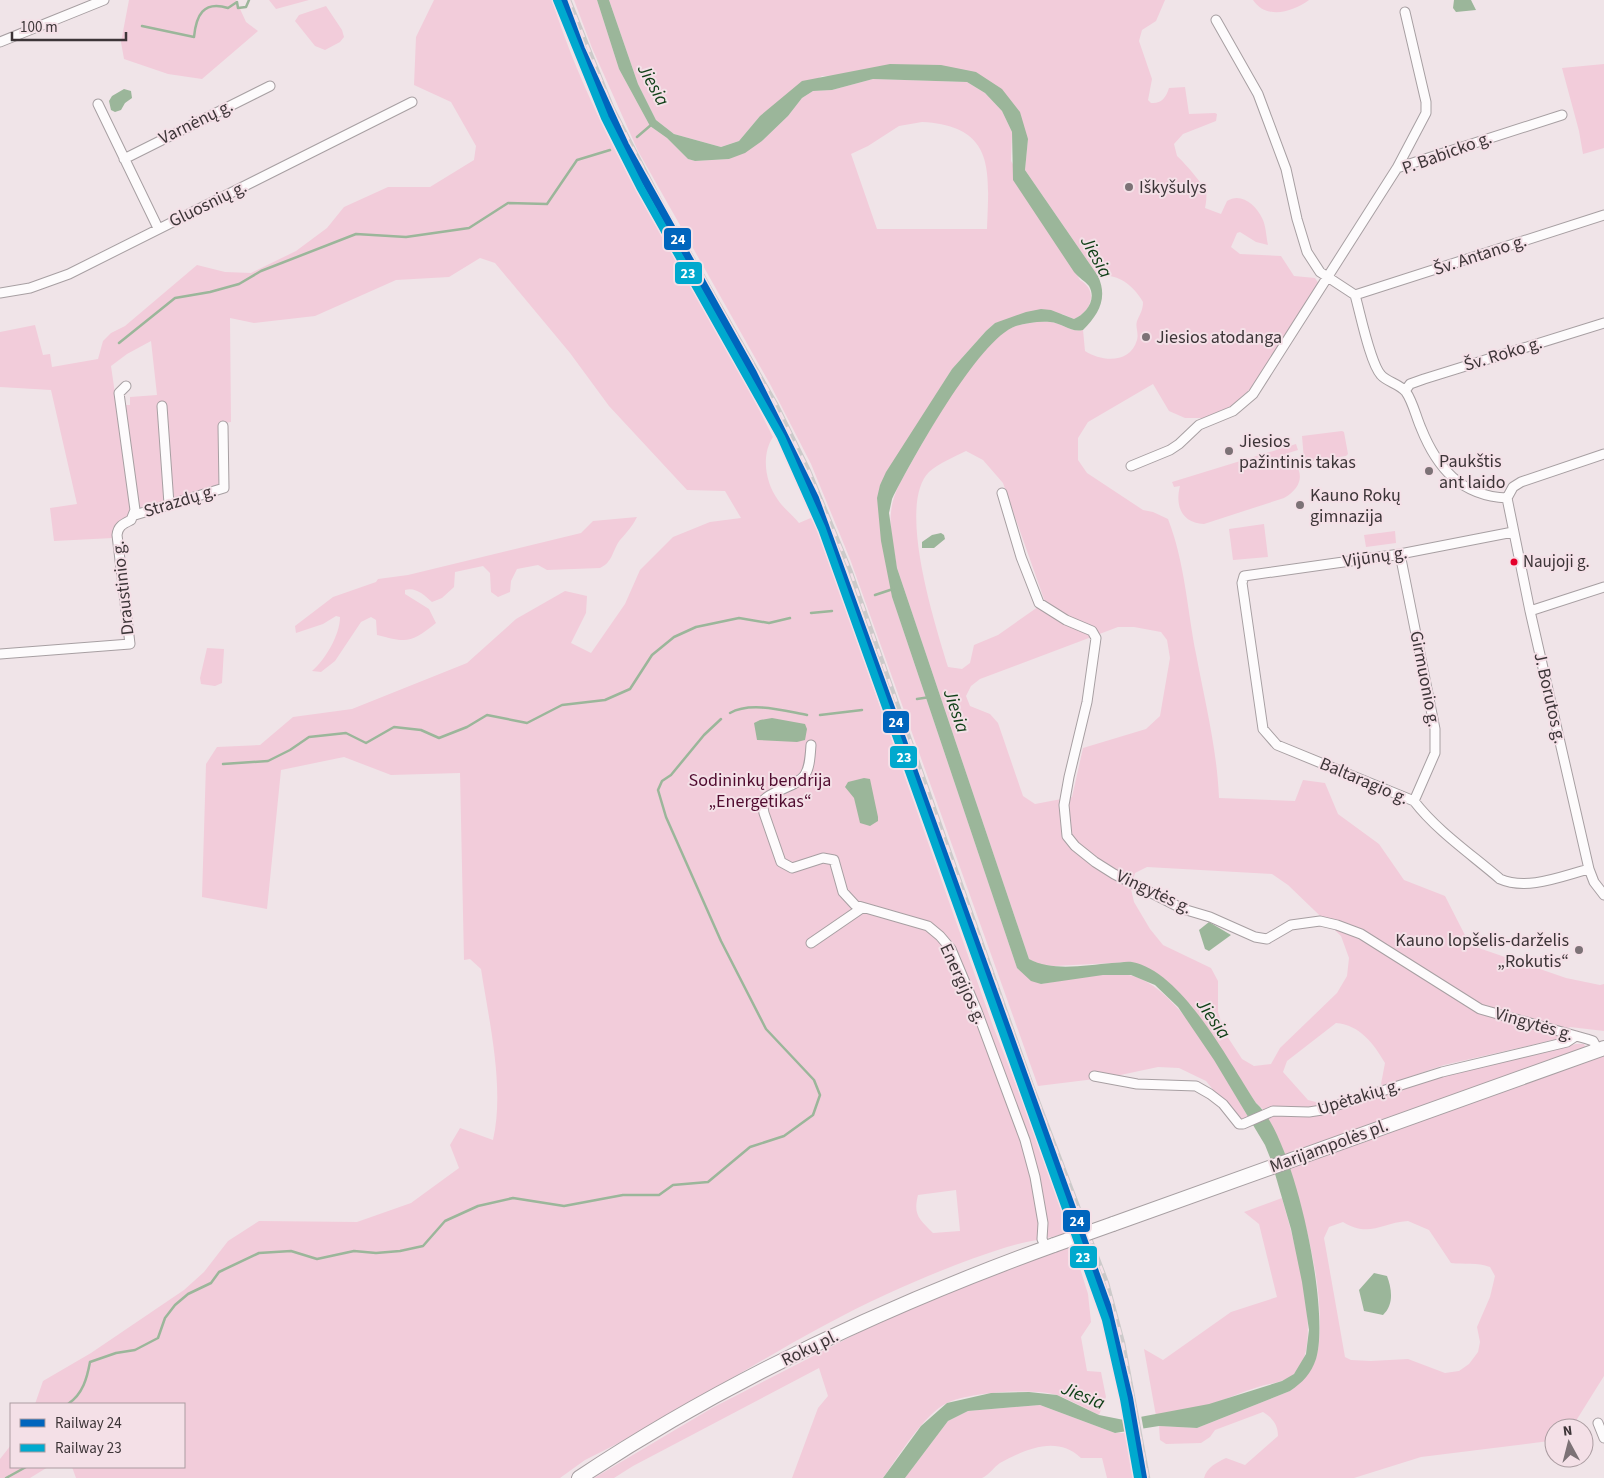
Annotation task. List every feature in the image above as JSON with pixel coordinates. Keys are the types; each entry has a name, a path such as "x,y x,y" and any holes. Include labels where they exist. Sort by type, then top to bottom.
{"main road":[{"name":"Marijampolės pl.","path":"1050,1247 1601,1049"},
{"name":"Rokų pl.","path":"579,1478 705,1402 802,1351 958,1281 1050,1247"}],"street":[{"path":"0,42 104,0"},
{"path":"1397,168 1426,113 1426,102 1405,12"},
{"path":"1216,20 1258,94 1286,169 1297,219 1307,252 1320,272 1355,295 1375,363 1381,375 1406,392 1426,441 1448,473 1462,486 1473,492 1484,496 1507,498 1513,487 1520,482 1604,454"},
{"name":"Varnėnų g.","path":"124,158 270,86"},
{"name":"Gluosnių g.","path":"0,293 30,288 69,274 412,102"},
{"path":"98,104 158,228"},
{"name":"P. Babicko g.","path":"1131,466 1170,450 1179,444 1199,424 1242,405 1253,394 1397,168 1562,115"},
{"name":"Šv. Antano g.","path":"1355,295 1604,215"},
{"name":"Šv. Roko g.","path":"1406,392 1410,384 1424,379 1604,323"},
{"name":"Draustinio g.","path":"0,654 130,644 117,535 118,529 122,524 131,520 135,515 119,393 126,386"},
{"path":"162,406 169,504"},
{"name":"Strazdų g.","path":"135,515 224,488 223,426"},
{"name":"Vingytės g.","path":"1002,493 1039,603 1066,620 1092,630 1096,638 1087,702 1064,806 1068,836 1075,846 1101,866 1183,909 1210,917 1255,937 1267,939 1291,926 1308,922 1336,925 1361,934 1480,1009 1593,1041 1601,1049"},
{"name":"J. Borutos g.","path":"1507,498 1530,610 1590,869 1594,882 1604,895"},
{"name":"Vijūnų g.","path":"1242,583 1244,576 1248,574 1400,554 1513,532"},
{"name":"Girmuonio g.","path":"1400,554 1435,729 1435,753 1414,801"},
{"name":"Baltaragio g.","path":"1242,583 1263,729 1277,745 1414,801 1423,813 1500,879 1522,885 1590,869"},
{"path":"1530,610 1604,587"},
{"name":"Energijos g.","path":"811,745 810,768 806,775 797,783 764,799 762,802 764,814 785,866 792,868 824,858 834,860 843,892 855,905 928,926 940,936 950,949 980,1020 1026,1140 1043,1223 1042,1239 1050,1247"},
{"path":"811,943 862,908"},
{"name":"Upėtakių g.","path":"1094,1076 1137,1084 1196,1086 1223,1104 1239,1124 1264,1114 1280,1111 1309,1112 1322,1110 1442,1072 1567,1042 1576,1036"},
{"path":"1598,1423 1604,1438"}],"green space":[{"path":"129,0 236,0 246,22 258,31 202,79 168,74 124,59 121,42"},
{"path":"269,0 309,0 276,9"},
{"name":"Sodininkų bendrija „Energetikas“","path":"434,0 552,0 573,58 597,114 624,168 745,383 773,437 767,452 766,468 774,493 780,503 799,523 813,517 993,1026 1073,1231 992,1252 887,1294 772,1354 661,1420 585,1460 560,1478 76,1478 72,1468 185,1468 185,1403 35,1403 43,1381 91,1353 184,1290 204,1272 228,1241 259,1221 357,1222 411,1203 459,1168 450,1145 460,1128 493,1140 496,1120 497,1077 481,969 470,959 464,960 460,773 391,775 344,757 281,770 267,909 202,897 206,764 217,747 260,745 293,717 352,709 467,663 516,619 565,591 587,596 586,613 571,643 591,653 625,604 640,570 673,537 710,522 741,518 725,491 687,490 609,406 570,353 495,263 480,258 449,277 396,280 315,316 254,323 230,318 231,422 218,424 219,485 138,511 123,405 130,405 130,397 157,395 151,341 127,354 111,366 132,511 126,518 116,524 113,538 54,541 50,508 77,504 51,390 0,387 0,332 35,325 43,355 50,354 52,367 98,359 103,341 111,333 125,326 197,265 225,272 251,273 296,251 327,228 344,207 388,187 430,187 474,160 476,146 451,102 414,85 416,37","holes":["956,1190 960,1231 933,1233 918,1216 916,1207 918,1195"]},
{"path":"574,0 597,0 619,69 650,126 667,138 688,159 695,161 729,159 762,141 788,116 802,98 813,91 832,90 873,79 967,82 985,93 1002,111 1012,132 1011,161 1080,280 1089,290 1091,295 1090,301 1085,312 1074,319 1062,314 995,323 952,369 880,485 892,597 1017,968 1041,984 1100,974 1123,974 1151,984 1168,998 1200,1036 1249,1118 1245,1121 1237,1119 1206,1081 1179,1068 1158,1067 1111,1077 1038,1086 850,559 811,464 770,384 638,151 592,48","holes":["922,122 946,125 964,132 976,142 983,155 987,171 988,188 987,229 877,229 851,154 868,146 899,126"]},
{"path":"609,0 1165,0 1156,21 1142,30 1139,41 1152,79 1148,100 1151,103 1158,102 1165,97 1169,88 1185,87 1189,114 1217,114 1216,121 1183,134 1174,144 1177,156 1205,189 1205,208 1221,214 1227,201 1238,198 1248,201 1259,213 1263,221 1268,245 1256,242 1240,232 1237,233 1231,247 1240,254 1281,256 1294,276 1315,278 1319,284 1252,387 1232,406 1204,418 1185,418 1169,411 1153,384 1088,422 1078,438 1078,460 1087,473 1143,510 1153,512 1168,519 1182,569 1213,744 1219,798 1295,801 1303,780 1325,783 1338,814 1379,844 1404,880 1445,896 1470,945 1566,978 1600,985 1604,984 1604,1031 1570,1027 1558,1039 1444,1065 1383,1086 1381,1084 1385,1063 1376,1049 1352,1027 1336,1023 1287,1061 1283,1072 1308,1100 1320,1103 1320,1107 1284,1107 1285,1115 1318,1114 1443,1076 1576,1044 1584,1044 1586,1048 1285,1155 1265,1111 1256,1103 1191,1005 1132,962 1054,966 1041,965 1029,959 897,568 891,525 892,505 900,483 951,395 984,350 1000,335 1016,326 1050,322 1074,330 1083,330 1085,351 1099,357 1115,359 1128,353 1137,340 1137,323 1143,302 1125,282 1112,277 1098,276 1025,170 1028,139 976,72 822,76 760,116 739,141 721,147 674,134 656,120 638,84","holes":["966,451 983,460 1003,483 1045,602 998,635 974,645 970,663 962,669 948,667 935,624 917,538 916,511 920,488 929,472","1118,627 1134,627 1161,632 1167,640 1170,658 1160,716 1146,729 1083,748 1072,797 1035,804 1023,796 998,723 990,714 970,706 966,696 971,686 980,679","1147,867 1272,874 1288,885 1341,936 1349,958 1347,976 1337,993 1280,1048 1271,1064 1254,1066 1242,1059 1225,1033 1218,1012 1218,981 1211,968 1163,945 1150,929 1134,902 1131,889 1135,873"]},
{"path":"1253,0 1309,0 1288,11 1272,12 1258,6"},
{"path":"326,6 342,30 344,37 340,42 325,50 315,46 295,21 299,15"},
{"path":"1604,64 1604,148 1583,154 1579,131 1562,68"},
{"path":"1344,432 1348,454 1346,456 1306,462 1304,460 1302,436"},
{"path":"1296,444 1298,450 1285,454 1292,459 1299,471 1299,482 1296,488 1284,498 1204,524 1196,523 1185,517 1178,500 1180,486 1174,487 1172,482"},
{"path":"637,517 617,544 610,559 600,568 547,570 538,565 517,569 511,581 510,592 498,597 491,592 490,573 483,566 455,572 454,587 442,598 432,602 423,594 409,589 405,590 405,594 429,609 436,623 415,638 403,640 377,635 376,620 371,617 361,622 335,661 321,672 312,671 331,647 335,639 340,617 336,616 323,624 296,633 295,626 333,597 376,582 378,579 408,575 581,533 593,521"},
{"path":"1264,524 1268,557 1233,560 1229,529"},
{"path":"1395,531 1396,543 1366,547 1364,535"},
{"path":"207,648 224,649 222,683 215,686 201,684 200,678"},
{"path":"1604,1053 1604,1376 1578,1418 1544,1418 1544,1442 1421,1457 1354,1478 1204,1478 1210,1468 1226,1458 1245,1465 1278,1436 1277,1428 1270,1417 1263,1412 1215,1430 1210,1437 1201,1443 1166,1444 1160,1440 1159,1426 1197,1428 1290,1391 1310,1371 1317,1355 1320,1334 1320,1311 1317,1286 1308,1235 1288,1168","holes":["1408,1221 1429,1230 1451,1263 1485,1265 1490,1267 1495,1276 1490,1297 1477,1327 1480,1342 1478,1352 1469,1364 1459,1371 1445,1373 1408,1359 1371,1361 1351,1360 1345,1357 1324,1238 1329,1227 1343,1222 1352,1227 1368,1229"]},
{"path":"1282,1198 1293,1237 1304,1289 1307,1340 1303,1360 1294,1374 1281,1381 1208,1405 1156,1416 1144,1349 1163,1360 1231,1312 1277,1297 1259,1224 1244,1212"},
{"path":"1073,1245 1088,1294 1091,1322 1081,1337 1087,1371 1101,1372 1106,1397 1099,1415 1062,1397 1046,1393 1002,1392 971,1396 947,1403 929,1416 883,1478 792,1478 818,1408 828,1396 819,1368 633,1466 614,1478 594,1478 712,1408 862,1331 972,1281"},
{"path":"1040,1405 1115,1433 1126,1433 1134,1478 1107,1478 1102,1458 1081,1458 1072,1451 1052,1446 1031,1449 1020,1453 1000,1463 982,1478 905,1478 948,1421 968,1411"},
{"path":"10,1446 10,1468 46,1468 30,1478 0,1478 0,1459"}],"shaded area":[{"path":"597,0 609,0 638,84 656,120 674,134 721,147 739,141 760,116 802,81 890,64 941,65 976,72 1002,89 1020,112 1028,139 1025,170 1098,276 1101,284 1102,299 1094,318 1083,330 1074,330 1050,322 1033,322 1016,326 1001,335 966,376 930,431 892,499 889,513 897,568 1029,959 1038,963 1059,967 1132,962 1151,969 1169,982 1203,1020 1256,1103 1270,1121 1284,1150 1296,1186 1314,1265 1319,1335 1316,1359 1312,1369 1290,1391 1197,1428 1159,1426 1115,1433 1040,1405 968,1411 948,1421 905,1478 883,1478 921,1426 947,1403 991,1393 1029,1392 1057,1395 1099,1415 1124,1420 1209,1404 1282,1381 1294,1374 1306,1354 1309,1330 1302,1282 1291,1229 1265,1145 1214,1060 1178,1007 1155,985 1131,975 1103,975 1041,984 1031,981 1017,968 892,597 881,541 877,498 880,485 886,472 952,369 995,323 1041,309 1051,310 1074,319 1083,314 1091,301 1092,296 1089,286 1074,272 1013,180 1012,132 1002,111 985,93 967,82 873,79 832,90 813,91 802,98 788,116 762,141 745,153 729,159 695,161 688,159 667,138 650,126 619,69"},
{"path":"1454,0 1471,0 1476,10 1456,12 1453,8"},
{"path":"124,89 131,91 132,98 125,103 121,110 115,112 111,110 109,101 112,96"},
{"path":"941,533 945,539 934,548 922,548 922,542 932,535"},
{"path":"772,718 805,724 807,729 805,740 797,742 757,740 754,723"},
{"path":"864,778 870,779 878,817 878,821 870,826 860,823 854,798 845,787 848,782"},
{"path":"1209,922 1231,935 1209,951 1205,949 1199,930"},
{"path":"1374,1273 1387,1276 1390,1286 1391,1297 1389,1307 1383,1315 1364,1311 1359,1290"}],"pier":[{"path":"1141,1415 1144,1432 1127,1436 1123,1418"}],"waterway":[{"path":"142,26 194,37 199,16 207,8 212,6 228,8 237,2 238,8 246,7 249,0"},
{"path":"637,137 651,125"},
{"path":"119,343 175,298 210,292 239,284 261,271 356,234 406,237 469,228 508,203 547,204 577,160 610,150"},
{"path":"875,595 893,589"},
{"path":"811,613 832,611"},
{"path":"223,764 268,761 290,750 309,737 346,733 366,743 394,727 421,730 439,738 467,727 487,715 527,723 562,705 605,700 630,689 652,655 674,637 696,627 739,618 769,623 790,618"},
{"name":"Jiesia","path":"917,699 930,697"},
{"path":"730,713 738,709 758,707 807,715"},
{"path":"820,715 862,710"},
{"path":"69,1403 81,1391 86,1380 90,1362 116,1353 135,1350 158,1338 165,1318 175,1305 188,1294 211,1283 219,1272 259,1253 291,1251 317,1259 354,1251 376,1253 400,1251 423,1246 445,1221 478,1206 513,1198 564,1206 623,1195 659,1195 673,1185 708,1182 750,1147 784,1136 813,1115 820,1095 814,1080 766,1029 721,941 666,817 658,790 662,781 671,775 704,735 721,719"},
{"path":"6,1478 24,1468"}],"railway":[{"path":"569,0 612,107 664,208 776,404 809,471 850,570 1031,1083 1107,1283 1123,1343 1148,1478"}],"rail line":[{"name":"23","path":"557,0 605,118 640,187 781,437 822,529 1106,1320 1124,1399 1138,1478"},
{"name":"24","path":"563,0 581,49 625,145 753,373 815,498 1107,1305 1129,1398 1143,1478"}],"place":[{"name":"Iškyšulys","path":"1129,187"},
{"name":"Jiesios atodanga","path":"1146,337"},
{"name":"Jiesios pažintinis takas","path":"1229,451"},
{"name":"Paukštis ant laido","path":"1429,471"},
{"name":"Kauno Rokų gimnazija","path":"1300,505"},
{"name":"Naujoji g.","path":"1514,562"},
{"name":"Kauno lopšelis-darželis „Rokutis“","path":"1579,950"}]}
